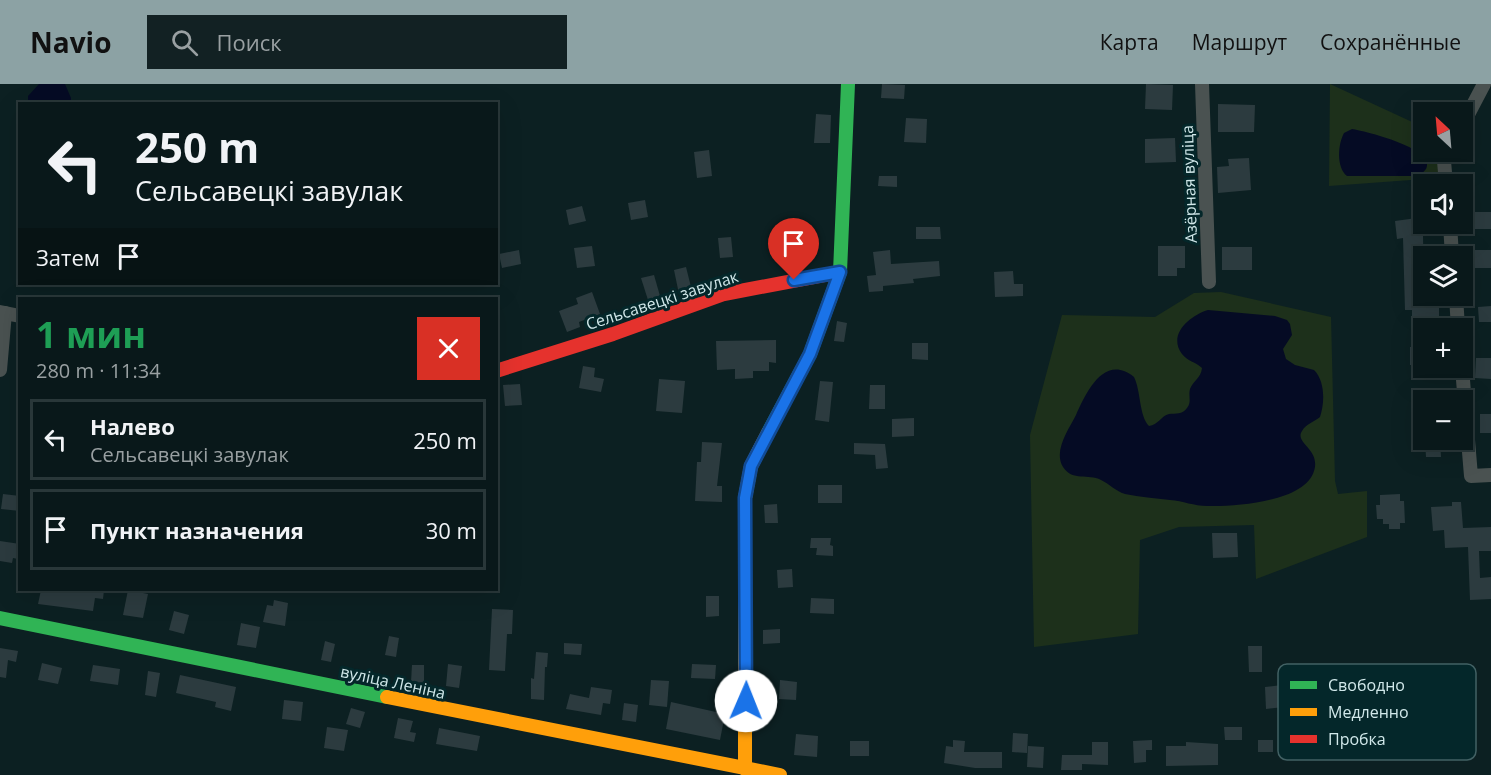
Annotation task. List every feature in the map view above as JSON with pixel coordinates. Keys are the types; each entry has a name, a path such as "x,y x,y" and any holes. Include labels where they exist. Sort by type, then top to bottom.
{"street":[{"path":"745,769 745,498 751,466 810,354 840,272 848,84"},
{"name":"Азёрная вуліца","path":"1202,84 1209,282"},
{"path":"1473,105 1484,84"},
{"name":"Сельсавецкі завулак","path":"498,370 613,334 724,294 840,272"},
{"path":"0,370 3,313 18,316"},
{"path":"1463,378 1471,476 1491,475"},
{"name":"вуліца Леніна","path":"0,618 486,718 780,775"}],"green space":[{"path":"1330,84 1413,122 1413,162 1439,162 1438,174 1413,174 1413,180 1329,186"},
{"path":"1221,292 1331,317 1335,481 1338,494 1367,491 1367,537 1256,579 1254,525 1179,527 1140,540 1138,634 1034,647 1030,435 1062,315 1155,317 1194,293"}],"water":[{"path":"39,84 65,84 71,102 28,102 28,96"},
{"path":"1352,129 1382,136 1407,146 1413,149 1413,162 1426,162 1426,168 1422,173 1413,174 1413,176 1347,176 1341,167 1339,149 1344,133"},
{"path":"1208,310 1275,316 1287,320 1290,324 1292,335 1283,349 1286,359 1295,365 1314,370 1318,375 1323,392 1320,417 1306,427 1301,435 1315,463 1314,471 1308,481 1297,490 1267,500 1250,504 1207,506 1125,494 1096,478 1076,476 1067,472 1060,461 1063,440 1085,396 1105,373 1114,370 1123,371 1134,377 1143,416 1149,426 1166,415 1181,413 1185,410 1189,403 1190,389 1202,368 1182,354 1177,339 1188,321"}],"building":[{"path":"882,84 905,85 904,99 881,98"},
{"path":"1146,84 1173,85 1172,110 1145,109"},
{"path":"1218,104 1255,105 1254,132 1218,132"},
{"path":"816,114 831,115 830,143 814,143"},
{"path":"906,118 927,119 926,143 904,142"},
{"path":"1175,138 1176,162 1145,163 1145,139"},
{"path":"709,150 712,176 697,178 694,152"},
{"path":"1249,158 1251,190 1218,193 1217,167 1229,166 1228,159"},
{"path":"879,176 897,176 897,187 878,186"},
{"path":"645,200 648,217 631,220 628,203"},
{"path":"582,206 586,221 569,225 566,210"},
{"path":"1474,212 1491,212 1491,229 1474,229"},
{"path":"1413,219 1413,234 1432,234 1423,235 1423,246 1413,246 1413,306 1439,306 1439,318 1413,318 1412,325 1412,310 1405,310 1403,238 1397,239 1395,221"},
{"path":"916,227 940,227 941,239 916,239"},
{"path":"791,233 793,255 780,256 778,234"},
{"path":"731,237 733,257 720,258 718,238"},
{"path":"592,246 595,266 577,268 574,248"},
{"path":"1158,246 1185,246 1185,268 1177,268 1177,276 1158,276"},
{"path":"1222,247 1252,247 1252,270 1222,270"},
{"path":"519,250 521,264 502,268 499,254"},
{"path":"890,250 891,264 939,261 940,276 913,279 914,283 883,286 883,291 869,292 867,276 876,275 873,252"},
{"path":"1473,250 1491,250 1491,268 1473,268"},
{"path":"686,267 692,291 679,294 674,270"},
{"path":"1013,271 1014,284 1023,284 1023,296 995,297 994,272"},
{"path":"654,275 660,296 648,300 641,278"},
{"path":"592,292 600,314 579,322 580,327 567,332 559,311 578,304 576,298"},
{"path":"1491,306 1491,322 1479,322 1478,307"},
{"path":"837,321 847,323 844,342 834,341"},
{"path":"776,340 776,363 769,362 769,371 753,371 753,378 735,379 735,369 717,370 716,341"},
{"path":"912,343 928,343 928,360 912,359"},
{"path":"1410,347 1413,347 1413,365 1410,365"},
{"path":"1476,358 1491,358 1491,379 1475,378"},
{"path":"583,366 595,368 594,377 604,379 601,392 579,388"},
{"path":"659,379 685,381 682,413 656,411"},
{"path":"820,381 833,382 829,422 815,420"},
{"path":"520,384 522,405 505,406 503,385"},
{"path":"870,385 885,385 885,409 869,409"},
{"path":"1411,392 1413,392 1413,408 1411,408"},
{"path":"1480,414 1491,414 1491,433 1480,433"},
{"path":"914,418 914,436 892,437 892,419"},
{"path":"702,442 722,443 717,486 722,486 722,502 695,501 697,462 701,462"},
{"path":"854,443 885,444 888,468 876,469 875,455 854,454"},
{"path":"1426,450 1441,450 1441,457 1426,457"},
{"path":"818,485 842,485 842,503 818,503"},
{"path":"3,494 18,496 18,511 1,509"},
{"path":"1400,494 1400,501 1404,501 1405,523 1400,523 1400,529 1389,529 1389,524 1383,524 1383,519 1377,519 1376,505 1380,505 1380,495"},
{"path":"1452,502 1461,502 1463,528 1491,527 1491,551 1479,551 1480,578 1491,577 1491,599 1470,600 1468,547 1445,548 1444,530 1433,531 1431,507 1452,506"},
{"path":"777,504 778,523 765,523 764,505"},
{"path":"1212,533 1237,533 1238,557 1213,558"},
{"path":"811,538 831,538 833,556 816,555 817,548 810,548"},
{"path":"0,541 18,544 18,559 13,558 12,563 0,561"},
{"path":"792,569 793,587 778,588 777,570"},
{"path":"41,591 104,591 103,599 95,598 93,611 38,604"},
{"path":"128,591 148,594 143,618 123,615"},
{"path":"706,596 719,596 719,616 706,617"},
{"path":"811,598 834,599 834,614 810,613"},
{"path":"274,600 288,603 285,626 263,622 267,605 273,606"},
{"path":"492,609 513,610 512,634 507,634 505,671 489,670"},
{"path":"174,611 189,615 184,634 169,630"},
{"path":"241,623 260,627 256,648 237,645"},
{"path":"780,629 780,643 763,644 763,630"},
{"path":"389,636 399,638 396,657 385,655"},
{"path":"325,641 335,644 331,662 321,660"},
{"path":"564,643 582,644 581,655 564,654"},
{"path":"1248,646 1262,646 1262,672 1249,672"},
{"path":"0,648 18,651 16,662 8,660 6,678 0,677"},
{"path":"536,652 548,653 547,667 545,667 544,700 531,699 531,678 534,679"},
{"path":"42,663 62,668 58,684 38,680"},
{"path":"448,664 462,666 459,688 446,686"},
{"path":"692,664 716,665 715,679 691,678"},
{"path":"93,665 120,669 118,685 90,681"},
{"path":"412,665 424,665 424,683 411,682"},
{"path":"148,671 160,673 156,697 145,695"},
{"path":"180,675 236,687 231,711 215,707 216,702 176,693"},
{"path":"651,680 669,681 667,707 649,705"},
{"path":"780,680 797,682 796,700 779,699"},
{"path":"1278,685 1278,708 1266,709 1265,687"},
{"path":"591,687 612,690 610,704 603,703 601,715 566,709 570,694 589,698"},
{"path":"284,700 303,702 301,721 282,719"},
{"path":"671,702 725,714 720,740 666,729"},
{"path":"624,703 638,705 636,722 622,720"},
{"path":"351,708 365,712 360,728 346,724"},
{"path":"398,718 413,721 410,732 416,733 414,742 394,738"},
{"path":"327,727 348,730 344,751 324,748"},
{"path":"1224,727 1242,727 1242,740 1225,740"},
{"path":"439,728 480,736 477,751 436,744"},
{"path":"1013,733 1028,734 1027,753 1012,752"},
{"path":"796,734 818,736 817,757 794,755"},
{"path":"953,740 965,741 964,752 1002,752 1002,768 975,768 944,763 946,746 953,747"},
{"path":"1152,740 1152,750 1146,750 1146,762 1134,763 1133,741"},
{"path":"1258,740 1273,740 1273,752 1258,752"},
{"path":"850,741 869,741 869,756 850,756"},
{"path":"1092,742 1108,742 1108,765 1082,764 1082,770 1061,770 1062,755 1092,755"},
{"path":"1186,742 1218,744 1218,765 1166,766 1166,746 1186,746"},
{"path":"1028,746 1044,747 1043,768 1027,767"}],"traffic: fast":[{"path":"768,433 810,354 840,272 848,84"},
{"path":"0,618 387,697"}],"traffic: slow":[{"path":"745,769 745,498 751,466 768,433"},
{"path":"387,697 780,775"}],"traffic: jam":[{"path":"498,370 613,334 724,294 840,272"}],"route":[{"path":"746,701 745,498 751,466 810,354 840,272 794,280"}]}
